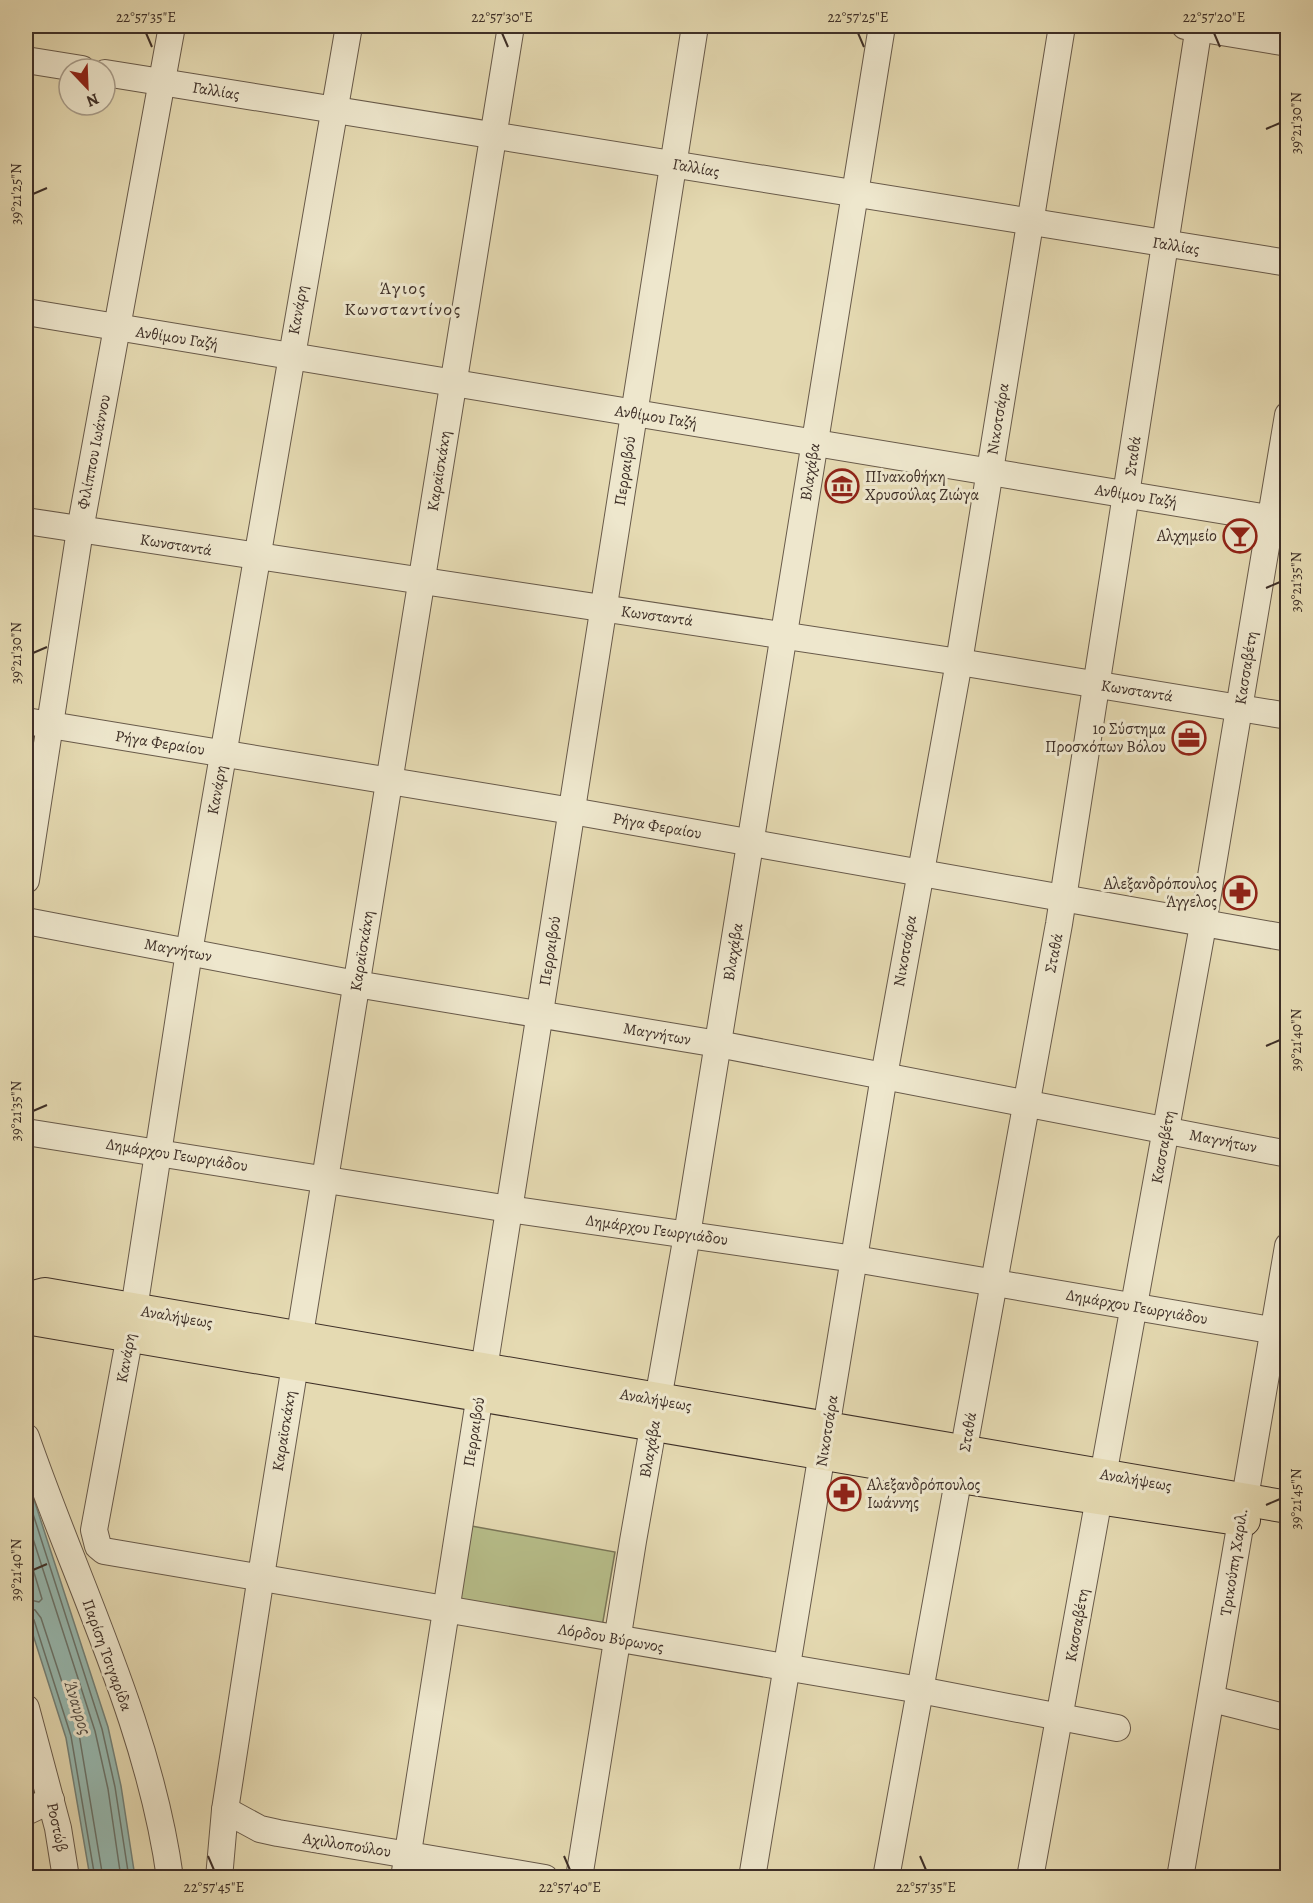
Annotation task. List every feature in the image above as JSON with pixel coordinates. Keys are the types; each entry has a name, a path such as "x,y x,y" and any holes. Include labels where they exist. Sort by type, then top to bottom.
{"main road":[{"name":"Αναλήψεως","path":"26,1299 45,1294 132,1322"},
{"name":"Αναλήψεως","path":"26,1318 132,1322 825,1442 1243,1510 1287,1527"},
{"name":"Αναλήψεως","path":"1243,1510 1287,1507"}],"street":[{"name":"Φιλίππου Ιωάννου","path":"26,880 37,723 80,530 172,26"},
{"name":"Κανάρη","path":"105,1551 98,1546 94,1530 160,1152 189,952 349,26"},
{"name":"Καραϊσκάκη","path":"219,1878 225,1810 261,1576 511,26"},
{"name":"Περραιβού","path":"406,1866 695,26"},
{"name":"Βλαχάβα","path":"579,1878 617,1639 687,1235 882,26"},
{"name":"Νικοτσάρα","path":"752,1878 884,1076 959,662 1062,26"},
{"path":"1194,26 1287,43"},
{"name":"Σταθά","path":"886,1878 963,1465 1025,1103 1064,897 1127,494 1194,26"},
{"path":"26,60 57,65"},
{"name":"Γαλλίας","path":"117,75 1287,263"},
{"name":"Ανθίμου Γαζή","path":"26,312 453,385 1279,520"},
{"name":"Κασσαβέτη","path":"1030,1878 1135,1306 1239,707 1279,520 1287,415"},
{"name":"Κωνσταντά","path":"26,521 959,662 1287,716"},
{"name":"Ρήγα Φεραίου","path":"37,723 572,811 1202,921 1287,938"},
{"name":"Μαγνήτων","path":"26,921 356,984 718,1044 1287,1154"},
{"name":"Δημάρχου Γεωργιάδου","path":"26,1132 509,1209 855,1259 1280,1332"},
{"name":"Τρικούπη Χαριλ.","path":"1180,1878 1243,1510 1280,1332 1287,1246"},
{"name":"Παρίση Τσιγαρίδα","path":"26,1437 110,1658 143,1755 159,1807 170,1878"},
{"name":"Λόρδου Βύρωνος","path":"105,1551 920,1690 1118,1728"},
{"path":"1212,1699 1287,1718"},
{"name":"Ροστώβ","path":"26,1708 51,1800 66,1878"},
{"path":"26,1812 51,1800"},
{"name":"Αχιλλοπούλου","path":"225,1810 260,1829 406,1866 545,1878"}],"green space":[{"path":"466,1525 615,1552 602,1627 453,1601"}],"water":[{"name":"Άναυρος","path":"26,1475 108,1727 121,1786 135,1877 90,1877 66,1738 26,1613"}],"place":[{"name":"ΠΙνακοθήκη Χρυσούλας Ζιώγα","path":"842,486"},
{"name":"Αλχημείο","path":"1240,536"},
{"name":"1ο Σύστημα Προσκόπων Βόλου","path":"1189,738"},
{"name":"Αλεξανδρόπουλος Άγγελος","path":"1240,893"},
{"name":"Αλεξανδρόπουλος Ιωάννης","path":"844,1494"}],"district":[{"name":"Άγιος Κωνσταντίνος","path":"403,298"}]}
